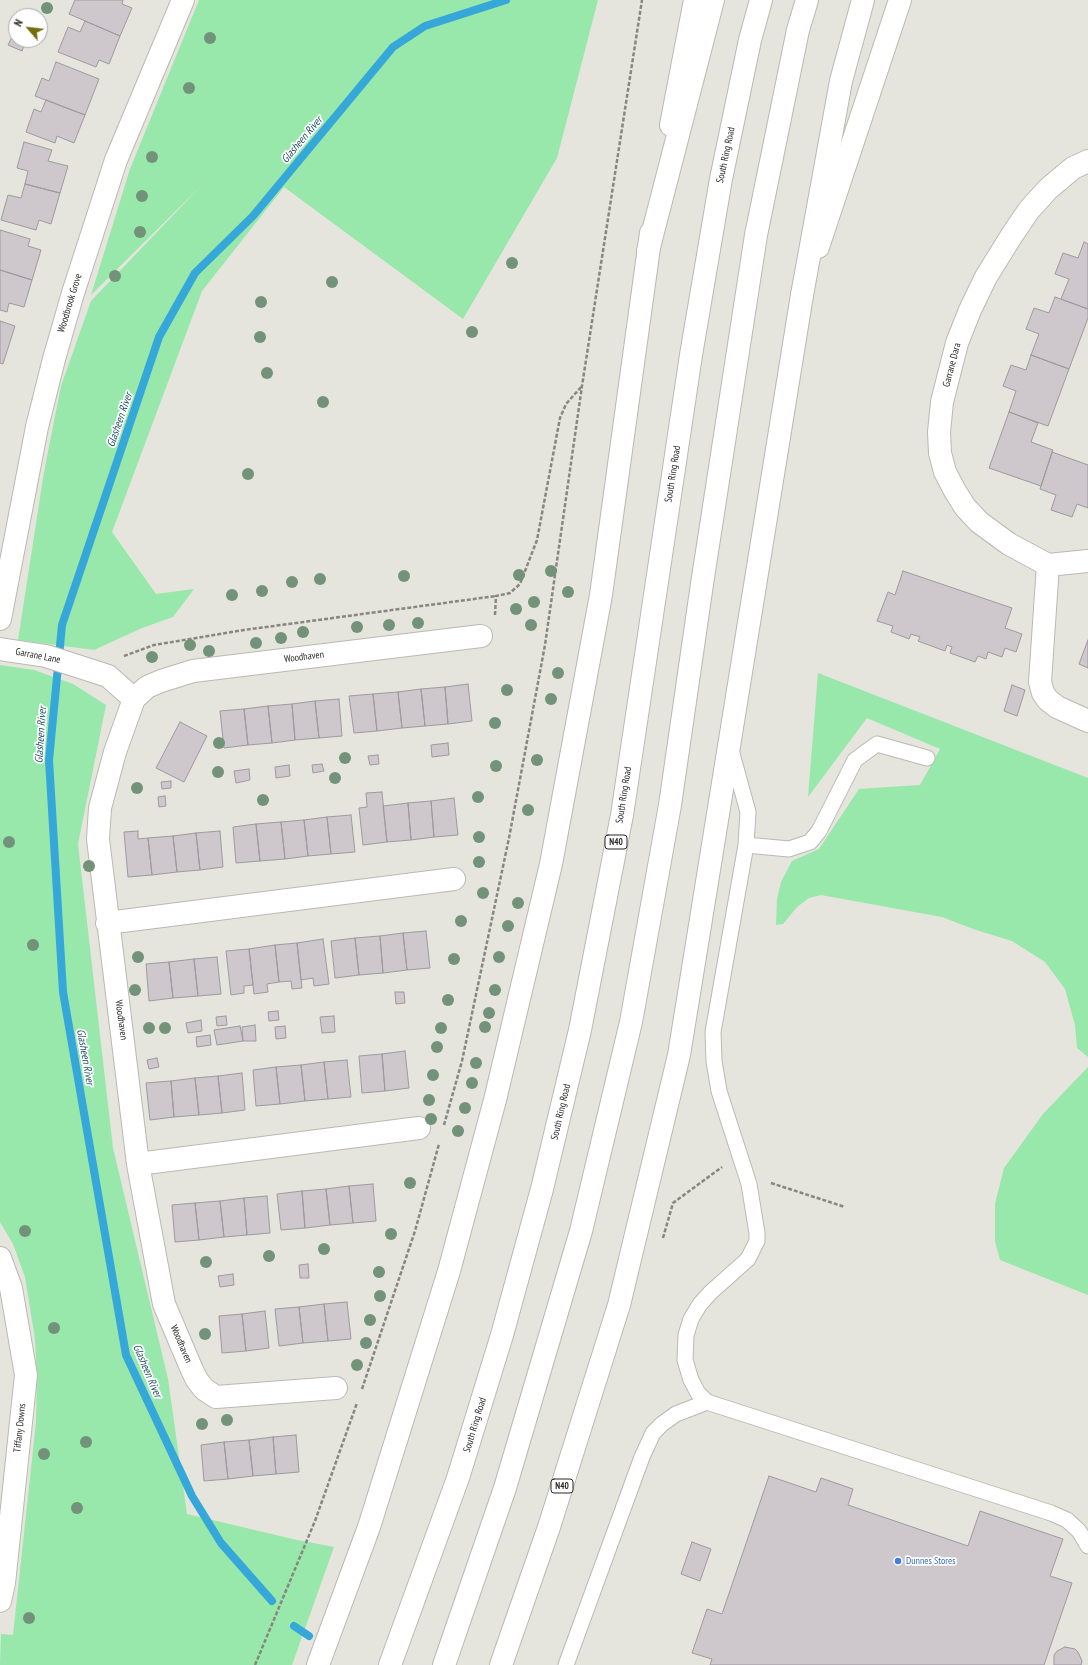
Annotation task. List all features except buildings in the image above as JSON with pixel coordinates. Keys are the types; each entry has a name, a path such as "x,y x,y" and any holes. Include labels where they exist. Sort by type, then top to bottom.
{"main road":[{"name":"Woodbrook Grove","path":"0,618 37,427 62,332 116,160 183,0"},
{"path":"318,1665 369,1527 448,1272 495,1100 551,864 601,595 648,251 695,0"},
{"path":"648,251 713,0"},
{"name":"South Ring Road","path":"390,1665 458,1478 502,1335 542,1189 580,1030 622,815 691,355 721,179 750,40 761,0"},
{"path":"444,1665 505,1488 581,1231 631,1022 670,805 702,584 756,235 798,30 807,0"},
{"path":"802,295 841,81 863,0"},
{"path":"802,295 900,0"},
{"name":"Garrane Dara","path":"1048,565 1010,544 979,522 965,507 945,472 940,453 939,432 942,402 957,343 970,310 986,278 1012,234 1029,210 1048,189 1073,168 1088,161"},
{"name":"N40","path":"501,1665 549,1527 619,1305 679,1055 802,295"},
{"path":"1088,561 1048,565 1040,682 1048,700 1088,721"},
{"name":"Woodhaven","path":"336,1388 216,1397 204,1389 197,1380 164,1304 138,1164 124,1040 107,923 98,839 100,808 115,752 134,699 147,687 193,671 481,636"},
{"name":"Garrane Lane","path":"0,649 46,656 75,664 108,676"},
{"path":"108,676 134,699"},
{"path":"107,923 454,879"},
{"path":"138,1164 419,1128"},
{"name":"Tiffany Downs","path":"0,1258 11,1288 26,1375 4,1583 0,1601"}],"lane":[{"path":"730,743 748,812 746,845 713,1032 714,1061 719,1091 749,1184 756,1220 757,1241 748,1260 700,1304 691,1319 686,1335 685,1360 691,1380 698,1393 707,1402 1051,1513 1067,1520 1079,1531 1088,1546"},
{"path":"746,845 789,849 810,842 819,831 855,760 877,744 927,758"},
{"path":"566,1665 642,1457 653,1432 676,1414 707,1402"}],"path":[{"path":"444,1127 462,1061 509,838 545,645 582,386 642,0"},
{"path":"108,676 123,656 154,645 244,630 510,593 520,584 537,540 560,418 566,404 582,386"},
{"path":"481,636 489,630 495,617 496,596"},
{"path":"255,1665 316,1521 415,1231 440,1142"},
{"path":"662,1240 673,1203 739,1155"},
{"path":"766,1181 845,1207"}],"green space":[{"path":"199,0 598,0 557,158 463,319 284,187 202,291 112,532 156,594 194,589 173,617 142,628 94,650 18,640 44,472 61,386 91,301 201,186 91,295 130,169"},
{"path":"0,665 34,670 73,684 106,705 78,844 113,1148 168,1379 187,1514 297,1540 334,1547 292,1665 0,1665 1,1634 13,1635 36,1422 37,1378 35,1339 25,1277 13,1244 0,1222"},
{"path":"818,673 1088,778 1088,1057 1077,1048 1075,1025 1065,989 1045,962 1012,941 976,930 942,917 821,895 809,898 797,907 783,924 776,925 777,899 781,882 792,861 819,849 859,789 920,785 940,749 867,718 808,797"},
{"path":"1088,1067 1088,1295 1000,1260 995,1241 995,1204 1004,1168 1043,1114"}],"waterway":[{"name":"Glasheen River","path":"272,1601 221,1543 192,1496 126,1355 63,992 49,760 62,625 159,337 195,273 253,216 393,47 425,26 506,0"},
{"name":"Glasheen River","path":"294,1626 309,1636"}],"place":[{"name":"Dunnes Stores","path":"898,1561"}]}
